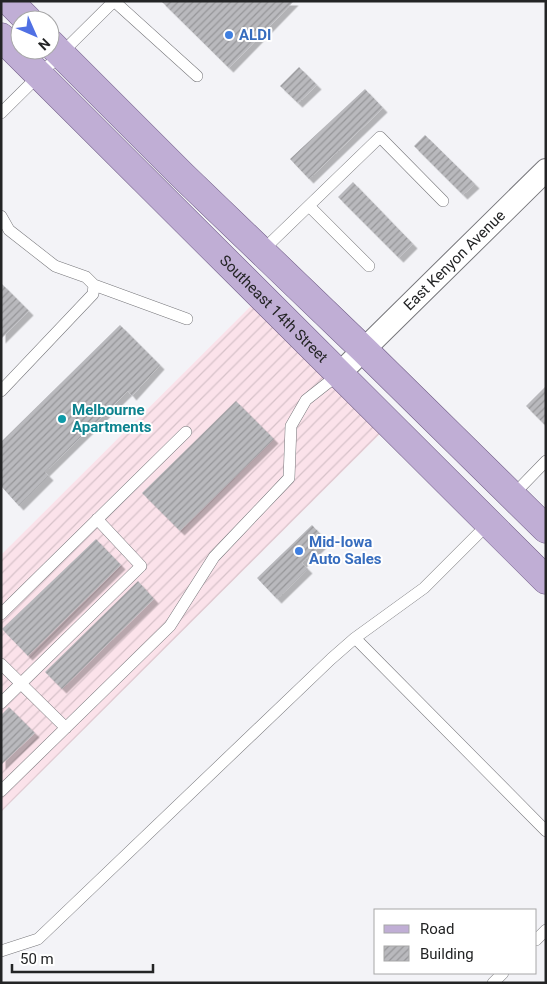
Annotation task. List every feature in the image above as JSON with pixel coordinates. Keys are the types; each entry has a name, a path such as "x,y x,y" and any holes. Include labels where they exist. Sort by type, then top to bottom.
{"main road":[{"path":"9,1 18,10"},
{"name":"Southeast 14th Street","path":"1,37 546,580"},
{"path":"60,52 181,174 546,529"}],"street":[{"name":"East Kenyon Avenue","path":"339,374 546,170"}],"lane":[{"path":"60,45 114,1 197,76"},
{"path":"1,113 40,76 49,60"},
{"path":"262,251 380,137 443,201"},
{"path":"309,206 369,266"},
{"path":"1,216 9,230 55,266 86,278 94,285 187,319"},
{"path":"1,390 93,294 94,285"},
{"path":"1,791 170,626 214,556 289,478 291,426 306,400 339,374"},
{"path":"1,614 186,432"},
{"path":"512,496 546,461"},
{"path":"1,703 141,566 97,519"},
{"path":"1,951 38,939 355,638 424,588 488,523"},
{"path":"355,638 546,831"},
{"path":"1,664 66,728"},
{"path":"537,939 546,930"},
{"path":"493,983 502,974"}],"shaded area":[{"path":"261,296 390,424 1,812 1,555"}],"building":[{"name":"ALDI","path":"161,1 294,1 229,68"},
{"path":"299,67 317,85 298,103 280,86"},
{"path":"365,89 383,108 309,179 290,159"},
{"path":"425,135 475,184 463,195 414,146"},
{"path":"353,182 413,244 399,258 338,197"},
{"path":"1,285 29,311 1,339"},
{"name":"Melbourne Apartments","path":"120,325 160,365 132,396 128,391 45,472 49,476 19,506 1,486 1,442"},
{"path":"546,386 546,426 526,406"},
{"path":"236,401 274,439 180,531 142,493"},
{"name":"Mid-Iowa Auto Sales","path":"312,525 326,540 302,563 308,569 277,599 257,578"},
{"path":"96,539 121,565 28,656 2,629"},
{"path":"138,581 154,599 62,689 45,672"},
{"path":"9,707 35,733 1,765 1,715"}],"place":[{"name":"ALDI","path":"229,35"},
{"name":"Melbourne Apartments","path":"62,419"},
{"name":"Mid-Iowa Auto Sales","path":"299,551"}]}
